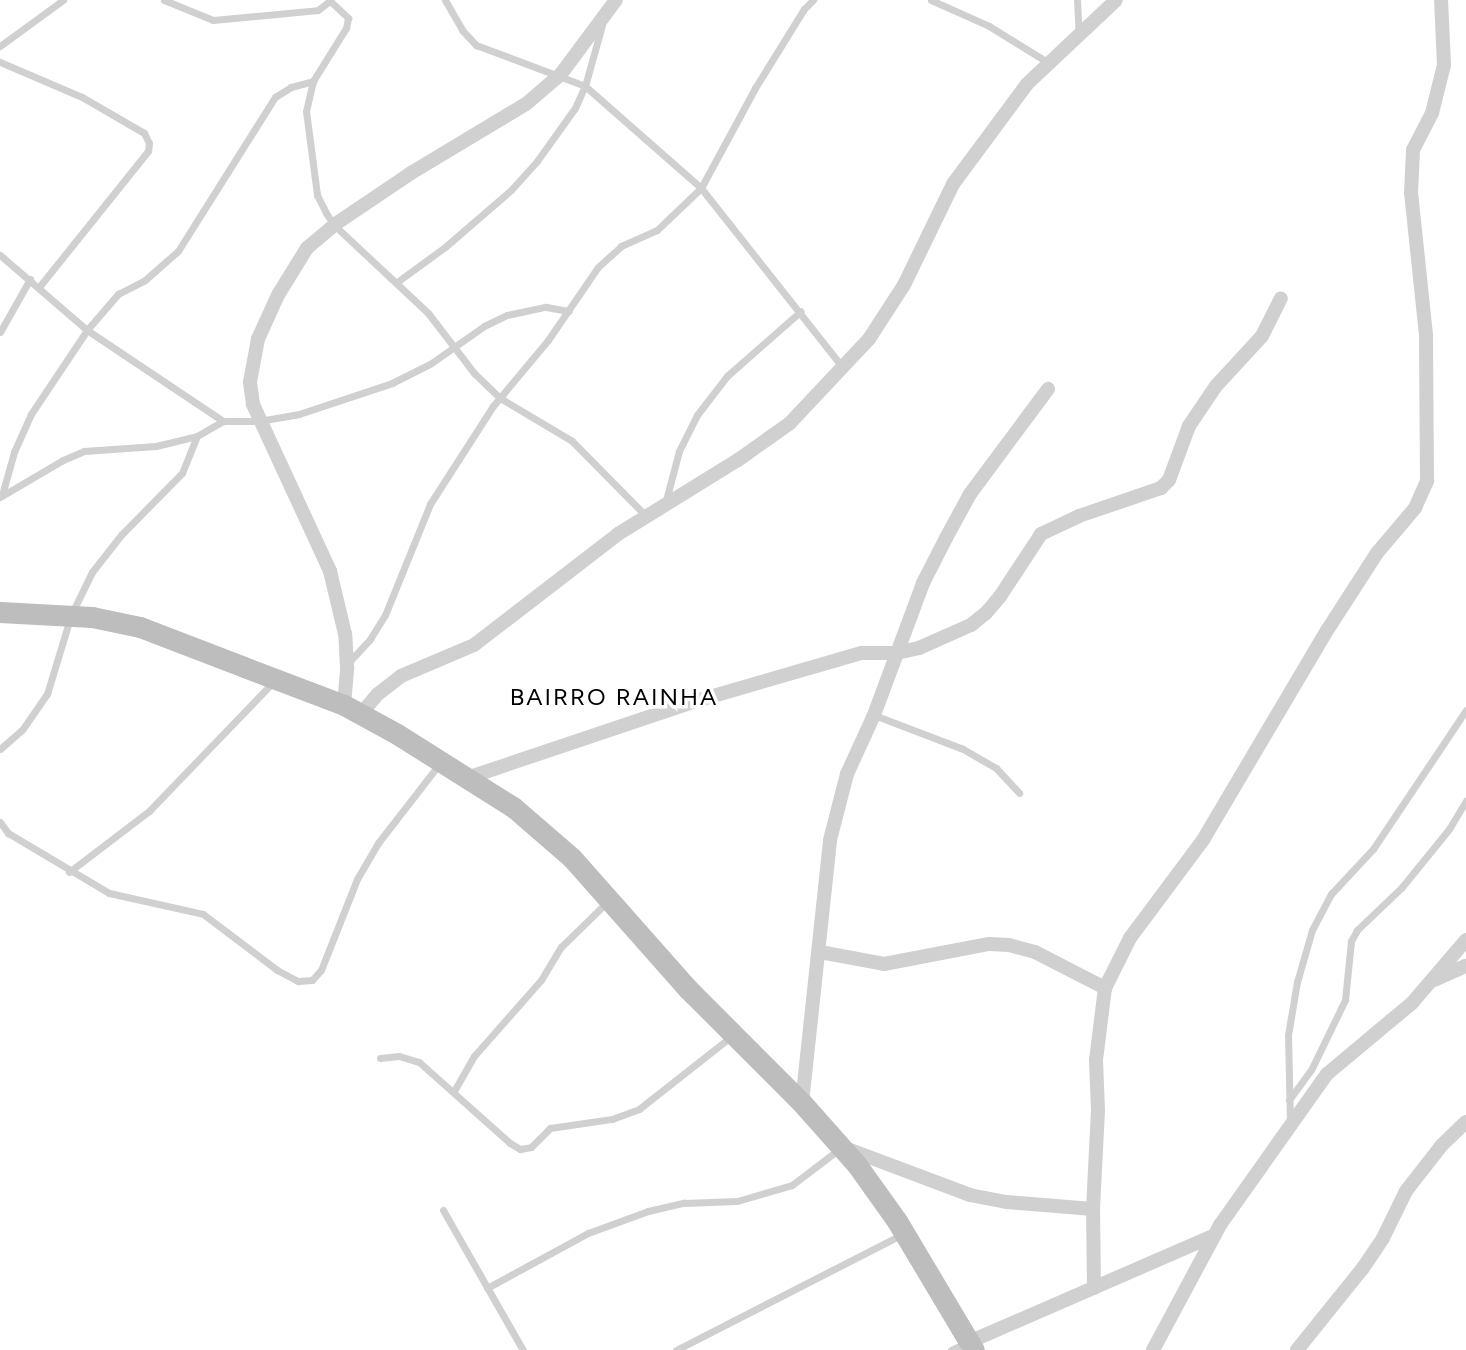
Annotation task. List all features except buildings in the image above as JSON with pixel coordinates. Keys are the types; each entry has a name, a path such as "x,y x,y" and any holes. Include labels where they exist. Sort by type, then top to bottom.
{"street":[{"path":"353,710 339,604 330,571 294,487 259,421 250,382 258,339 278,295 307,248 334,225 411,173 526,104 561,74 603,22 616,0"},
{"path":"353,710 401,676 474,645 618,534 738,460 790,423 869,339 904,285 953,184 1027,84 1116,0"},
{"path":"1094,1288 1093,1209 1098,1110 1096,1060 1105,988 1130,938 1203,840 1328,629 1377,553 1415,508 1427,481 1426,335 1410,192 1413,150 1432,113 1444,65 1441,0"},
{"path":"467,778 696,701 837,660 880,651 897,653 946,636 986,613 1032,543 1054,526 1161,488 1169,480 1189,426 1216,386 1262,336 1281,298"},
{"path":"802,1102 830,840 847,774 874,715 923,583 970,494 1048,389"},
{"path":"0,612 71,615 140,627 353,710 513,807 546,832 610,899 688,989 802,1102 841,1147 904,1234 965,1347 1215,1235"},
{"path":"1153,1350 1215,1235 1290,1123 1327,1074 1412,1003 1466,940"},
{"path":"820,952 884,964 989,944 1009,945 1035,952 1105,988"},
{"path":"1430,982 1466,966"},
{"path":"1301,1348 1363,1268 1383,1238 1406,1191 1442,1145 1466,1122"},
{"path":"841,1147 970,1195 1007,1202 1093,1209"}],"lane":[{"path":"0,46 63,0"},
{"path":"164,0 213,20 318,10 331,1 348,18 346,28 313,81 306,111 317,195 334,225 428,313 474,373 500,398 572,441 646,516"},
{"path":"445,0 462,30 476,45 561,74 585,86 701,188 801,311 843,369"},
{"path":"347,664 370,639 385,615 430,504 460,454 500,398 569,311 598,267 621,246 657,230 701,188 755,88 804,9 813,0"},
{"path":"931,0 989,26 1049,64"},
{"path":"1077,0 1079,35"},
{"path":"397,282 445,247 511,190 562,130 585,86 603,22"},
{"path":"0,62 82,97 144,133 149,143 148,151 39,287"},
{"path":"1,496 14,452 31,414 87,330 117,295 145,281 178,251 275,97 291,87 313,81"},
{"path":"0,255 87,330 223,421"},
{"path":"0,332 30,279"},
{"path":"1,496 84,451 156,446 197,436 223,421 259,421 299,414 391,383 430,364 484,326 507,315 546,307 569,311"},
{"path":"665,505 679,450 697,415 727,376 801,311"},
{"path":"0,749 22,730 47,694 80,592 100,559 182,472 197,436"},
{"path":"69,872 149,811 275,679"},
{"path":"1290,1123 1288,1035 1297,982 1321,910 1331,894 1373,849 1466,710"},
{"path":"874,715 963,749 996,768 1019,793"},
{"path":"0,822 8,833 69,872 109,893 203,914 277,970 298,981 312,980 321,970 357,879 378,842 440,762"},
{"path":"1289,1100 1311,1070 1345,1000 1351,941 1357,930 1402,887 1448,829 1466,801"},
{"path":"454,1091 474,1056 541,979 561,947 586,919 610,899"},
{"path":"380,1058 399,1056 419,1062 520,1149 531,1147 550,1128 612,1119 639,1109 734,1034"},
{"path":"487,1288 588,1233 648,1211 684,1202 737,1201 792,1185 841,1147"},
{"path":"443,1210 523,1350"},
{"path":"676,1350 904,1234"}],"district":[{"name":"BAIRRO RAINHA","path":"614,697"}]}
